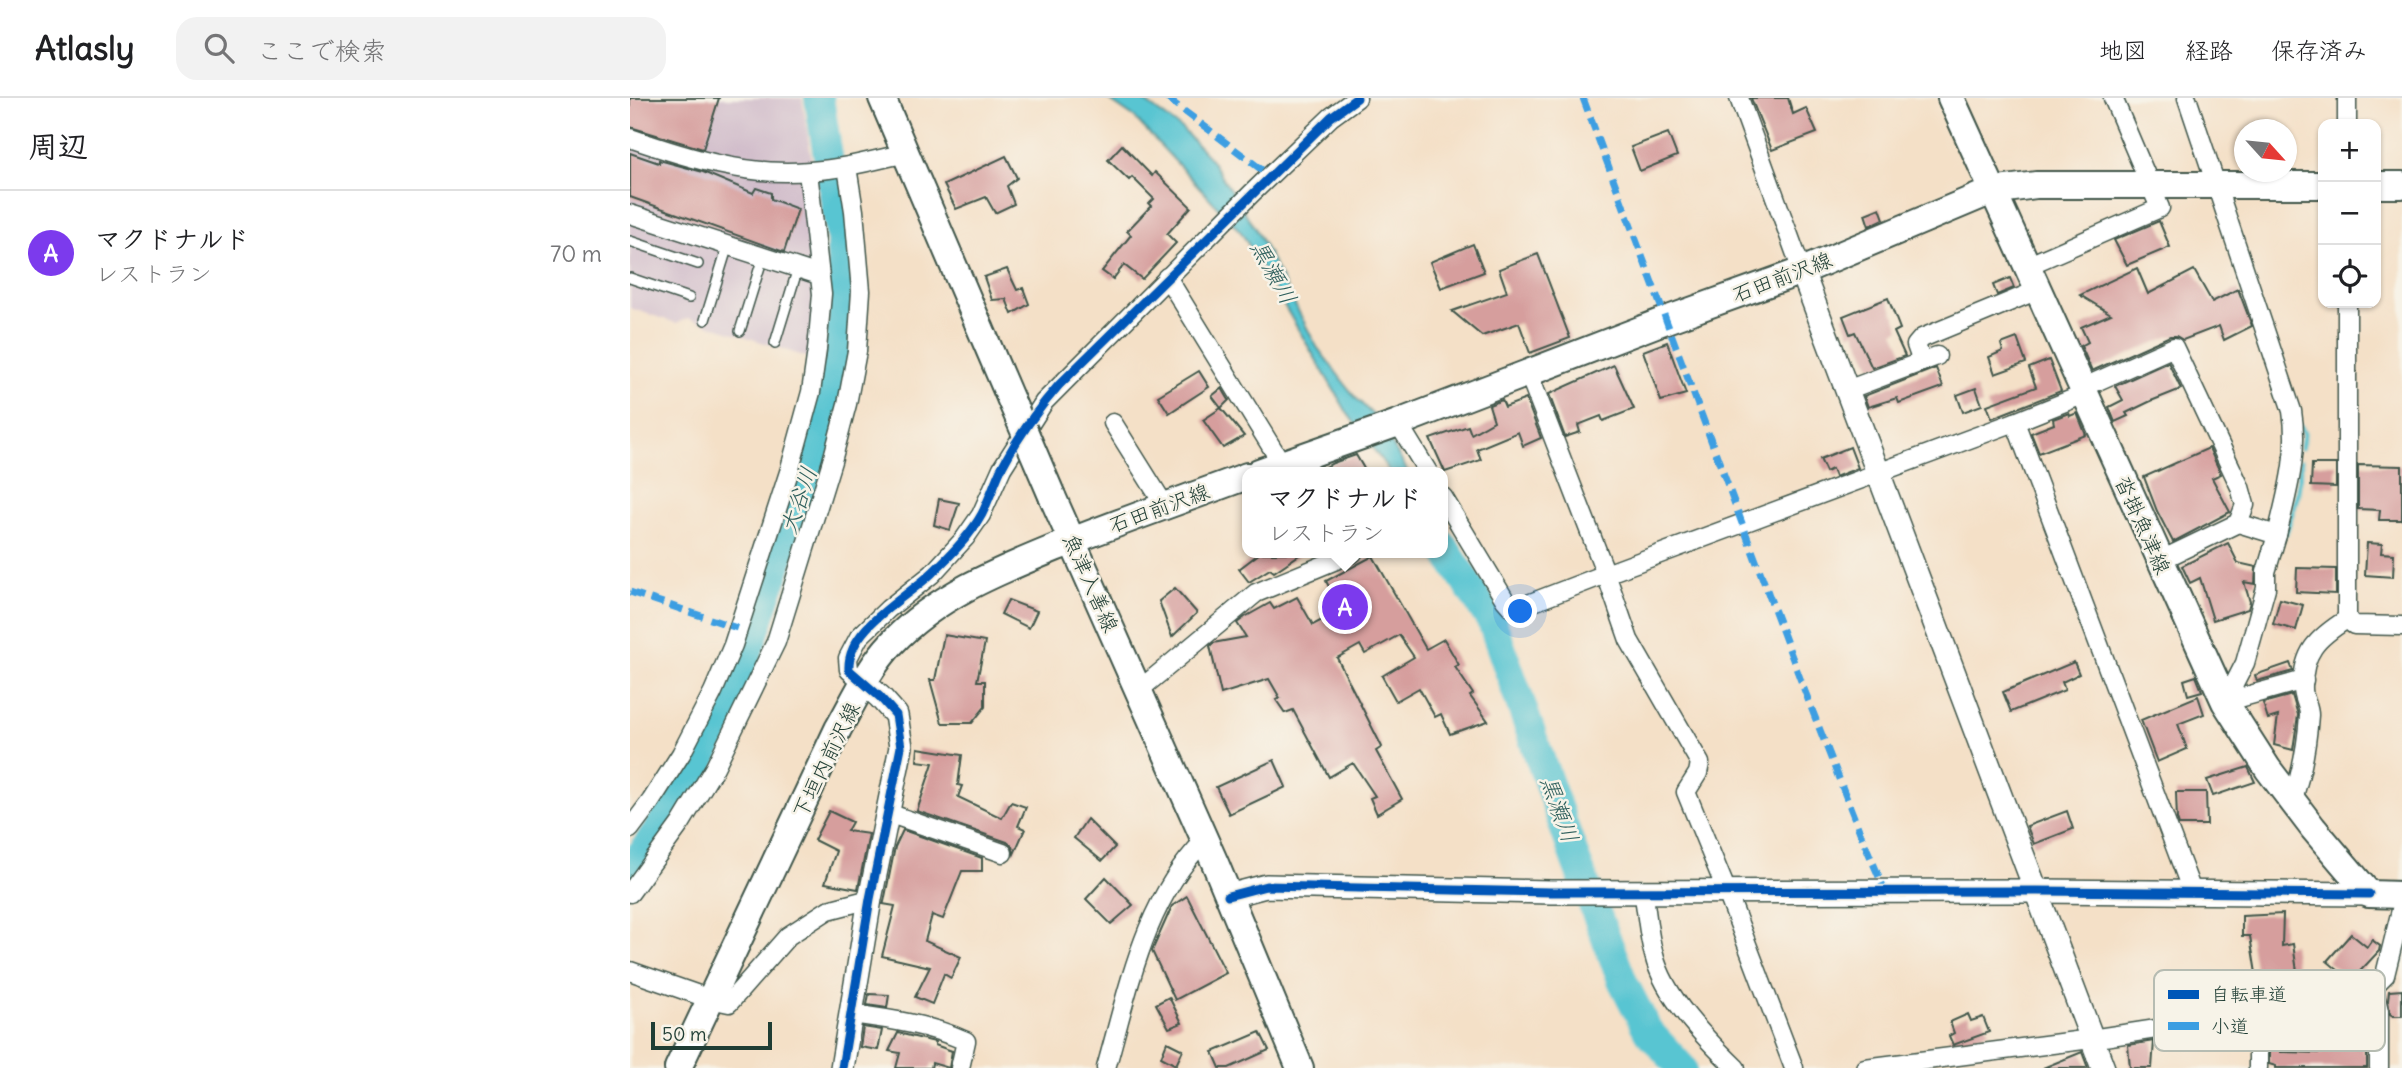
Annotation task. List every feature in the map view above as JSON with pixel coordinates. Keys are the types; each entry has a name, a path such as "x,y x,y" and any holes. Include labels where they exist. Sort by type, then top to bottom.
{"main road":[{"name":"魚津入善線","path":"882,98 1071,542 1139,691 1300,1068"},
{"name":"沓掛魚津線","path":"1951,98 2225,702 2268,769 2369,894"},
{"name":"石田前沢線","path":"1273,467 1398,423 1802,271 1992,191 2036,185 2318,185"},
{"path":"2381,185 2402,185"},
{"name":"石田前沢線","path":"1071,542 1242,479"},
{"name":"下垣内前沢線","path":"678,1068 838,729 864,683 892,643 935,608 970,585 1071,542"},
{"path":"2369,894 2402,895"}],"street":[{"path":"842,1068 870,899 901,747 896,715 880,696 849,670 848,657 859,638 888,609 932,574 965,538 981,515 1002,468 1044,402 1252,193 1331,117 1357,98"},
{"path":"1739,98 2103,1068"},
{"path":"1847,390 1930,359 1916,345 1922,338 2160,208 2113,98"},
{"path":"2187,98 2292,411 2295,433 2294,462 2266,572 2266,588 2245,663 2225,702"},
{"path":"2347,98 2347,119"},
{"path":"630,138 705,163 808,172 846,167 906,153"},
{"path":"630,893 681,822 715,767 776,642 832,461 848,404 855,364 861,291 854,211 846,167"},
{"path":"630,829 681,754 713,692 733,645 789,472 811,392 822,294 808,172"},
{"path":"630,214 819,275"},
{"path":"1167,278 1269,467"},
{"path":"2347,308 2347,619 2354,625 2402,626"},
{"path":"1448,505 1504,600 1511,608 1523,606 2015,422 2174,347 2240,488 2245,505 2238,523"},
{"path":"1528,372 1629,640 1700,763 1698,773 1686,792 1794,1068"},
{"path":"2015,422 2193,894"},
{"path":"1113,423 1165,506"},
{"path":"1398,423 1425,467"},
{"path":"2159,561 2238,523 2277,535"},
{"path":"1139,691 1208,636 1256,593 1341,558"},
{"path":"2292,801 2301,776 2309,711 2303,691 2306,659 2323,634 2347,619"},
{"path":"2225,702 2304,680"},
{"path":"888,813 1003,853"},
{"path":"1106,1068 1147,926 1189,856 1204,841"},
{"path":"1228,896 1266,886 1551,892 2038,891 2369,894"},
{"path":"1632,891 1654,957 1670,993 1712,1044 1736,1068"},
{"path":"630,971 729,1003 788,936 828,910 870,899"},
{"path":"2385,975 2402,906"},
{"path":"851,1014 893,1020 949,1033 966,1041 960,1068"},
{"path":"1865,1068 2154,1030"}],"lane":[{"path":"630,241 698,264"},
{"path":"705,320 728,246"},
{"path":"740,331 763,257"},
{"path":"775,343 798,268"},
{"path":"630,278 689,298"}],"shaded area":[{"path":"630,98 802,98 815,182 816,297 809,358 689,318 676,323 630,308"}],"water":[{"path":"1106,98 1140,98 1182,129 1209,157 1255,228 1317,347 1355,397 1378,420 1405,467 1386,467 1348,414 1241,232 1135,118"}],"building":[{"path":"630,98 719,98 703,149 630,127"},
{"path":"1751,98 1788,98 1793,114 1806,108 1817,133 1772,150"},
{"path":"1668,133 1677,156 1640,171 1631,147"},
{"path":"1122,145 1152,176 1155,172 1191,207 1167,234 1176,243 1142,279 1124,265 1113,279 1102,271 1131,235 1127,231 1151,206 1149,204 1154,199 1132,177 1129,180 1108,160"},
{"path":"630,153 659,163 659,160 703,172 753,193 756,188 771,193 771,199 798,209 784,252 630,197"},
{"path":"1006,156 1017,178 1007,186 1014,204 995,213 986,197 956,209 944,185"},
{"path":"1880,208 1884,219 1869,226 1865,214"},
{"path":"2159,221 2170,247 2127,265 2114,240"},
{"path":"1473,244 1484,272 1441,288 1430,262"},
{"path":"1538,254 1570,338 1530,353 1519,323 1482,336 1452,311 1507,292 1499,269"},
{"path":"2137,268 2148,294 2194,270 2212,302 2238,289 2252,326 2224,340 2219,326 2183,340 2170,336 2092,371 2081,346 2088,342 2081,327 2111,314 2080,295"},
{"path":"1007,269 1017,290 1023,288 1029,304 1012,314 1006,299 992,300 984,277"},
{"path":"2010,278 2014,288 1997,295 1993,285"},
{"path":"1888,298 1900,329 1894,332 1905,356 1872,368 1855,332 1850,334 1843,316"},
{"path":"2017,338 2026,363 1995,374 1989,357 2003,351 2001,344"},
{"path":"1667,342 1686,394 1661,401 1643,351"},
{"path":"2049,360 2061,391 1992,418 1987,405 2036,387 2029,368"},
{"path":"2168,362 2181,389 2126,413 2128,416 2115,422 2109,407 2123,400 2115,386"},
{"path":"1614,365 1634,409 1603,421 1601,416 1578,425 1580,432 1565,437 1549,394"},
{"path":"1936,368 1943,387 1899,403 1897,398 1868,407 1864,396"},
{"path":"1199,371 1209,387 1169,413 1158,396"},
{"path":"1222,388 1229,400 1221,408 1212,396"},
{"path":"1976,388 1982,405 1963,412 1957,395"},
{"path":"1526,399 1541,438 1523,446 1518,432 1477,449 1481,460 1448,471 1448,467 1443,467 1430,439 1468,426 1471,434 1494,421 1489,405 1502,400 1505,407"},
{"path":"1221,408 1244,436 1223,448 1203,420"},
{"path":"2069,413 2070,416 2077,413 2086,435 2039,453 2031,433 2054,424 2053,419"},
{"path":"1850,447 1858,468 1835,477 1832,469 1826,472 1820,459"},
{"path":"2209,448 2221,474 2212,478 2230,512 2173,542 2144,477"},
{"path":"1356,455 1363,467 1326,467"},
{"path":"2312,464 2336,464 2336,487 2311,486"},
{"path":"2358,465 2402,466 2402,520 2379,520 2380,510 2358,509"},
{"path":"939,499 959,503 950,530 934,525"},
{"path":"2228,543 2238,563 2256,567 2255,584 2244,582 2250,602 2248,609 2213,620 2200,578 2190,583 2182,566"},
{"path":"2367,543 2382,544 2381,553 2394,554 2393,577 2365,575"},
{"path":"1253,558 1295,558 1274,572 1270,569 1249,582 1239,569"},
{"path":"1369,558 1374,558 1426,649 1444,639 1459,665 1455,667 1473,694 1470,696 1488,721 1450,734 1441,714 1435,717 1419,688 1396,701 1382,676 1414,657 1399,635 1365,654 1360,645 1337,658 1382,747 1376,751 1402,799 1377,814 1370,798 1375,796 1353,763 1329,777 1293,710 1285,713 1276,700 1280,698 1269,679 1221,694 1210,646 1213,643 1246,637 1237,623 1270,603 1274,609 1297,597 1313,625 1341,610 1326,581"},
{"path":"2297,568 2336,569 2336,594 2296,592"},
{"path":"1175,588 1197,613 1172,637 1159,601"},
{"path":"2280,599 2303,605 2296,630 2273,624"},
{"path":"1008,600 1037,611 1029,628 1001,614"},
{"path":"944,635 985,642 977,681 985,681 985,707 972,723 942,723 930,680 935,680"},
{"path":"2074,662 2079,674 2062,682 2065,690 2011,712 2003,692"},
{"path":"2290,663 2293,671 2257,681 2255,675"},
{"path":"2196,676 2202,691 2188,695 2184,680"},
{"path":"2292,695 2298,715 2293,750 2274,745 2278,716 2268,719 2263,703"},
{"path":"2198,696 2204,714 2178,724 2187,749 2157,762 2141,720"},
{"path":"918,748 962,755 958,785 962,786 958,797 1002,818 1011,802 1026,807 1018,826 1025,829 1014,854 1012,846 1007,842 917,811 933,763 917,761"},
{"path":"1274,760 1286,787 1229,814 1216,787"},
{"path":"2248,767 2255,782 2213,796 2207,780"},
{"path":"2176,792 2206,792 2207,825 2179,825"},
{"path":"829,811 852,822 847,831 869,834 858,889 825,883 836,851 814,840"},
{"path":"2067,811 2073,829 2034,844 2027,826"},
{"path":"1087,819 1115,847 1102,861 1074,838"},
{"path":"903,830 982,858 982,871 962,871 943,919 932,915 925,941 961,957 951,978 944,974 932,1004 915,997 930,967 882,956 895,906 883,904 895,847"},
{"path":"1106,877 1133,905 1111,924 1086,899"},
{"path":"1187,896 1226,973 1175,1000 1152,951 1172,906"},
{"path":"2283,914 2282,946 2293,944 2297,970 2255,970 2250,936 2242,936 2242,916"},
{"path":"2351,934 2367,947 2372,940 2380,946 2379,951 2361,970 2338,970 2327,961"},
{"path":"2402,990 2402,1016 2393,1016 2390,1014 2389,991"},
{"path":"869,994 889,995 887,1008 867,1005"},
{"path":"1169,997 1182,1023 1169,1028 1156,1004"},
{"path":"1968,1014 1971,1021 1983,1017 1989,1032 1953,1045 1949,1036 1954,1033 1950,1022"},
{"path":"863,1027 882,1030 878,1050 860,1047"},
{"path":"1260,1032 1269,1050 1229,1068 1220,1068 1213,1052"},
{"path":"898,1033 935,1042 935,1045 952,1051 949,1068 932,1063 931,1068 896,1068 900,1053 889,1051"},
{"path":"2154,1041 2152,1068 2130,1068 2128,1045"},
{"path":"1167,1042 1183,1050 1176,1065 1161,1057"},
{"path":"2269,1051 2363,1051 2367,1053 2367,1068 2276,1068 2269,1064"},
{"path":"2082,1052 2088,1068 2043,1068"}],"waterway":[{"name":"大谷川","path":"630,871 693,778 735,690 827,415 843,321 841,240 819,98"},
{"path":"2301,427 2304,434 2302,448"},
{"path":"2286,533 2298,493 2301,461"},
{"name":"黒瀬川","path":"1448,554 1492,622 1576,861 1623,982 1648,1031 1682,1068"}],"marked path":[{"path":"1167,98 1270,176"},
{"path":"1583,98 1804,689 1886,893"},
{"path":"630,592 737,628"}],"cycle path":[{"path":"842,1068 870,899 901,747 896,715 849,670 857,641 867,627 922,582 966,538 982,514 1013,447 1059,385 1331,117 1357,98"},
{"path":"1228,896 1266,886 1551,892 2037,891 2369,894"}],"place":[{"name":"マクドナルド","path":"1345,607"}]}
